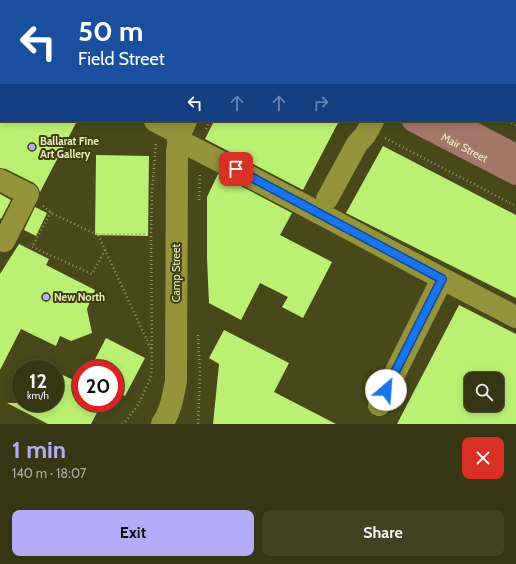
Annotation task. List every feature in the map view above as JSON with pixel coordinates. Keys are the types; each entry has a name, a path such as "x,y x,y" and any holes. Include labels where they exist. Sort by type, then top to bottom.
{"main road":[{"name":"Mair Street","path":"415,122 516,174"},
{"name":"Mair Street","path":"453,122 516,155"}],"street":[{"path":"157,122 181,132 236,169 516,317"},
{"path":"327,199 357,144 365,136 370,125"},
{"name":"Camp Street","path":"162,424 173,399 176,381 176,151 181,132"},
{"path":"0,180 28,194 4,241"},
{"path":"379,404 442,279"}],"path":[{"path":"122,424 138,405 151,377 151,234 157,122"},
{"path":"370,125 516,206"},
{"path":"105,250 92,274 32,247 52,213 98,235 151,234"},
{"path":"98,235 152,352"}],"building":[{"name":"Ballarat Fine Art Gallery","path":"0,122 76,122 40,192 34,183 6,169 0,168"},
{"path":"214,122 338,122 303,190 205,139"},
{"path":"383,146 516,215 516,298 346,213"},
{"path":"96,155 149,156 148,236 95,235"},
{"path":"218,174 292,213 280,235 332,262 303,318 282,307 288,297 260,283 241,320 209,303 207,197"},
{"path":"0,194 11,200 1,219 0,218"},
{"path":"35,207 47,213 36,236 24,230"},
{"name":"New North","path":"19,244 49,259 46,265 95,290 87,309 92,333 71,341 60,336 56,346 21,329 0,370 0,274"},
{"path":"459,305 516,334 516,424 397,424"},
{"path":"224,330 289,363 274,392 336,424 213,424 219,364 209,358"},
{"path":"106,338 145,358 125,396 124,360 95,360"},
{"path":"64,376 72,380 72,412 97,412 91,424 48,424 25,412 64,412"}],"place":[{"name":"Ballarat Fine Art Gallery","path":"32,147"},
{"name":"New North","path":"46,297"}],"route":[{"path":"236,169 442,279 386,390"}]}
